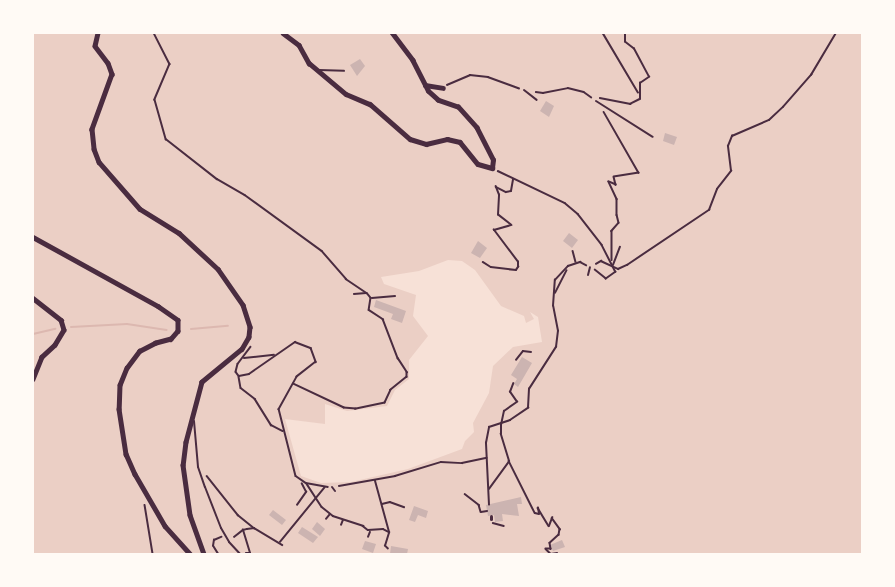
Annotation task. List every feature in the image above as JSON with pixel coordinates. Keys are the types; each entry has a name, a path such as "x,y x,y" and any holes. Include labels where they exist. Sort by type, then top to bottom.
{"street":[{"path":"98,33 95,45 108,63 112,74 92,129 94,149 99,162 140,209 179,233 218,269 243,305 250,327 248,339 242,349 202,382 192,414 183,465 190,515 204,554"},
{"path":"283,33 300,45 309,63 316,69 346,94 370,104 410,139 426,144 447,139 460,142 478,164 492,168 493,160 477,128 458,107 438,100 425,85 413,61 392,33"},
{"path":"425,85 443,88"},
{"path":"33,237 158,306 178,320 178,331 171,339 140,351 127,368 120,385 119,409 126,454 135,474 165,526 190,554"},
{"path":"33,298 61,320 64,330 56,345 42,357 33,379"}],"lane":[{"path":"316,69 344,71"},
{"path":"524,90 537,100"},
{"path":"596,101 654,137"},
{"path":"588,275 592,268"},
{"path":"192,414 198,467 229,542 240,554"},
{"path":"332,487 335,491"}],"path":[{"path":"154,33 170,64 155,99 166,139 217,179 245,195 322,251 346,279 367,293 371,298 369,310 382,319 398,357 408,372 407,377 391,390 385,403 344,408 293,384"},
{"path":"603,33 639,92"},
{"path":"596,101 602,97 611,102 630,104 640,99 640,83 649,77 634,49 625,42 625,33"},
{"path":"592,268 601,261 615,269 627,265 709,210 717,189 731,171 728,146 732,136 769,120 783,107 811,75 836,33"},
{"path":"443,88 470,75 488,77 524,90 543,93 568,88 584,92 596,101 639,173 614,177 616,185"},
{"path":"489,505 487,457 489,427 501,421 510,420 528,408 529,390 556,347 558,331 553,306 555,280 566,268 580,262 606,279 615,272 612,261 578,214 565,203 492,168"},
{"path":"483,262 491,267 516,270 518,267 518,262 494,230 511,225 498,214 499,195 496,187 511,191 513,179"},
{"path":"612,261 612,231 620,223 616,215 617,199 609,182 616,185"},
{"path":"612,189 616,185"},
{"path":"614,265 620,247"},
{"path":"573,251 576,263"},
{"path":"555,294 564,280 566,268"},
{"path":"354,294 367,293"},
{"path":"371,298 395,296"},
{"path":"248,339 251,348 238,364 236,372 242,388 255,399 272,425 284,431"},
{"path":"239,376 249,374 295,342 311,348 316,362 297,377 279,409 294,470 306,492 297,505"},
{"path":"516,360 523,351 531,352"},
{"path":"244,358 275,355"},
{"path":"513,384 510,392 518,402 504,411 501,435 509,461 535,513 539,513 538,508 549,526 552,518 560,529 559,536 550,543 550,549 546,549 551,554 557,553"},
{"path":"302,482 332,487 395,476 441,462 462,463 487,457"},
{"path":"489,489 509,461"},
{"path":"375,479 381,505 387,518 389,532 385,546 388,549"},
{"path":"306,483 315,497 332,515 370,531 383,529 389,532"},
{"path":"216,484 238,515 254,528 281,544 315,497 326,487"},
{"path":"465,494 479,505 481,512 487,511"},
{"path":"381,505 390,502 404,507"},
{"path":"300,510 303,513"},
{"path":"326,519 332,515"},
{"path":"387,518 392,516"},
{"path":"300,517 303,520"},
{"path":"491,518 496,525 504,526"},
{"path":"147,519 153,554"},
{"path":"341,525 343,519"},
{"path":"296,522 300,525"},
{"path":"285,527 290,530"},
{"path":"218,554 213,546 214,540 221,537 229,542 236,533 254,528"},
{"path":"240,554 250,553 243,530"},
{"path":"368,537 370,531"}],"shaded area":[{"path":"33,33 862,33 862,554 33,554","holes":["448,260 462,261 475,270 501,306 524,316 526,323 534,319 530,312 538,317 542,342 513,347 493,366 489,393 473,423 474,432 465,441 462,449 408,469 351,482 321,483 301,476 285,419 325,424 325,404 347,411 387,406 395,390 409,379 409,360 428,336 413,316 416,295 384,284 381,277 419,271"]}],"building":[{"path":"360,59 365,66 357,76 350,65"},
{"path":"546,101 554,106 549,117 540,111"},
{"path":"665,133 677,137 674,145 663,141"},
{"path":"569,233 578,240 572,248 563,241"},
{"path":"478,241 487,248 480,258 471,253"},
{"path":"376,300 406,311 402,323 391,319 393,314 374,307"},
{"path":"522,357 532,363 518,387 514,384 517,379 511,375"},
{"path":"521,497 522,504 517,504 519,516 502,514 503,521 495,522 494,515 488,516 486,505"},
{"path":"414,506 428,511 426,518 418,515 415,522 409,520"},
{"path":"273,510 286,520 282,525 269,515"},
{"path":"317,522 325,529 320,536 312,529"},
{"path":"302,527 318,537 313,543 298,533"},
{"path":"562,540 565,547 553,551 550,545"},
{"path":"365,541 376,544 373,553 362,549"},
{"path":"391,546 408,549 407,554 390,554"}],"waterway":[{"path":"71,327 127,324 167,330"},
{"path":"191,329 228,326"},
{"path":"33,334 55,329"}]}
